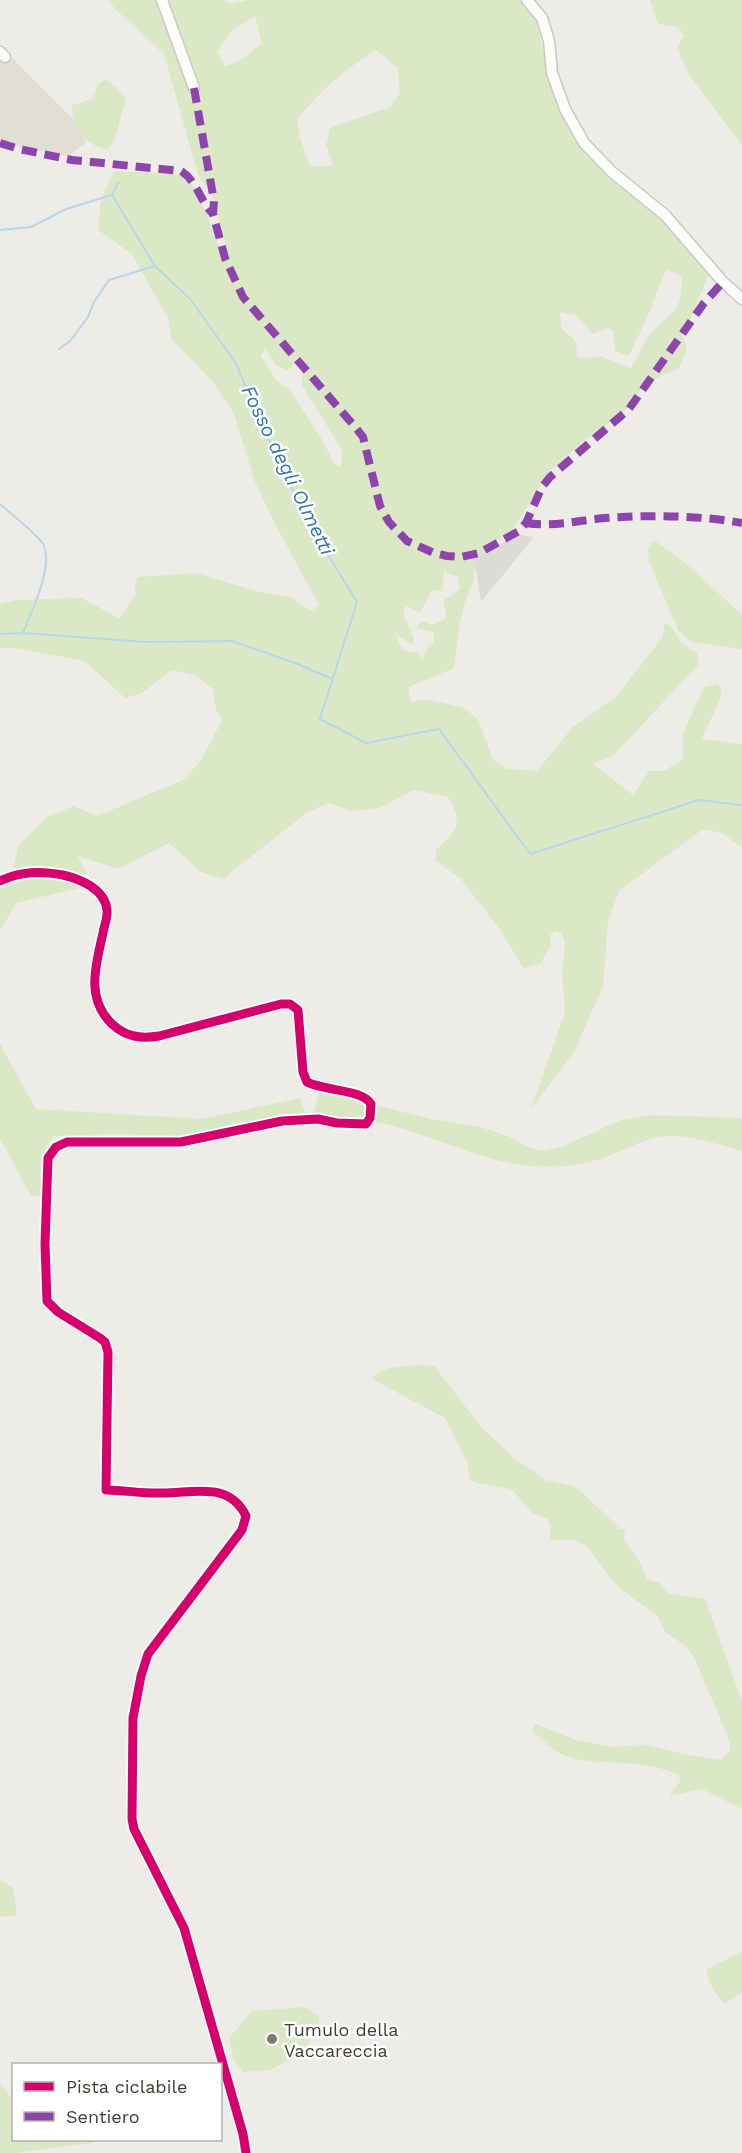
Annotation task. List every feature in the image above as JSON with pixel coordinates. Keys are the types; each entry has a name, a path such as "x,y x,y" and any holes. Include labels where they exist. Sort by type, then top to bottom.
{"street":[{"path":"162,0 194,88"},
{"path":"527,0 542,18 549,41 552,73 565,109 584,143 612,172 665,215 723,282 742,299"},
{"path":"0,881 21,873 47,873 65,876 91,886 103,898 108,911 96,968 97,1004 102,1014 126,1034 144,1038 159,1036 281,1004 290,1004 298,1010 303,1072 307,1082 317,1088 363,1096 371,1104 370,1118 366,1124 338,1123 318,1119 282,1121 181,1142 67,1142 56,1147 48,1158 45,1244 47,1301 58,1312 105,1342 108,1352 106,1491 160,1494 210,1491 234,1499 246,1516 242,1530 148,1654 133,1718 132,1769 134,1829 184,1928 243,2134 246,2153"}],"shaded area":[{"path":"10,56 72,118 86,142 68,156 23,148 0,140 0,58"},
{"path":"515,534 534,537 481,602 474,556 488,553"}],"green space":[{"path":"108,0 226,0 230,4 247,0 524,0 535,13 549,79 571,134 587,157 631,189 654,201 714,262 683,336 687,349 679,368 647,382 624,412 549,471 513,530 492,544 474,571 474,580 466,598 460,622 454,668 408,687 411,702 426,699 464,708 478,719 493,760 507,769 537,771 572,728 616,697 662,638 665,623 671,626 682,644 697,653 699,664 613,756 593,764 633,795 649,771 664,771 683,759 683,733 704,687 717,684 722,689 720,699 702,739 742,744 742,848 722,833 703,829 619,891 608,921 603,986 575,1050 531,1109 565,1012 562,971 565,944 562,933 555,931 550,935 551,945 540,964 523,968 501,931 461,879 436,861 436,850 456,826 456,814 448,797 414,790 379,808 351,811 328,803 306,813 223,879 201,872 169,843 118,869 78,856 87,875 49,866 13,868 19,845 47,817 73,806 97,816 183,780 200,762 222,720 216,710 213,689 195,675 172,670 142,693 125,698 85,661 15,648 0,648 0,604 15,600 81,598 119,618 136,594 135,586 138,577 195,573 264,593 290,597 313,612 319,605 255,482 234,414 214,383 172,340 168,318 132,254 98,230 101,199 115,171 172,174 185,177 195,190 221,253 226,244 214,201 209,189 201,181 195,164 164,54","holes":["255,16 262,43 241,60 225,66 217,52 231,31","376,50 398,68 400,93 390,107 330,128 326,145 333,166 310,166 300,138 297,120 323,90","666,269 682,276 676,308 647,339 631,369 601,356 577,357 575,340 562,330 560,312 576,315 593,334 607,328 613,330 615,351 629,356","265,348 275,365 287,370 293,366 296,357 304,363 302,385 342,450 341,467 335,465 321,438 290,390 276,380 261,356","444,568 448,574 457,576 460,589 443,601 447,618 432,625 421,621 417,628 434,632 434,642 428,646 423,659 417,652 405,651 398,643 396,634 414,646 413,637 403,612 406,605 420,613 432,590 442,591"]},
{"path":"650,0 742,0 742,145 691,78 677,48 684,35 678,27 658,24"},
{"path":"106,79 126,99 114,142 107,149 92,144 81,134 74,121 72,105 92,99 98,84"},
{"path":"654,540 690,567 742,615 742,649 692,642 678,630 649,561 648,548"},
{"path":"17,876 52,877 84,887 16,903 0,931 0,885"},
{"path":"0,1044 36,1109 202,1119 300,1098 305,1113 181,1136 114,1134 54,1136 44,1150 46,1196 31,1196 0,1138"},
{"path":"320,1091 430,1119 480,1127 508,1136 541,1151 564,1146 621,1120 652,1115 742,1118 742,1151 700,1140 666,1136 657,1137 598,1160 580,1164 552,1167 517,1164 485,1157 385,1124 317,1117 313,1114"},
{"path":"419,1365 434,1366 482,1428 514,1458 546,1480 572,1486 583,1493 620,1529 625,1529 624,1539 639,1561 647,1579 659,1583 668,1593 705,1599 742,1701 742,1809 702,1789 669,1796 679,1783 681,1776 645,1765 573,1758 556,1751 532,1731 536,1724 576,1740 612,1747 647,1745 720,1760 730,1752 730,1742 694,1657 687,1647 665,1632 657,1615 623,1591 609,1577 588,1547 575,1540 549,1540 551,1528 547,1518 533,1513 511,1489 470,1480 467,1462 445,1418 372,1379 376,1374 387,1369"},
{"path":"0,1879 13,1888 17,1915 0,1917"},
{"path":"742,1951 742,1992 724,2004 712,1988 706,1970"},
{"path":"306,2007 320,2018 305,2052 270,2070 243,2072 234,2061 229,2038 252,2011"},
{"path":"0,2083 12,2097 12,2141 98,2141 15,2153 0,2153"}],"waterway":[{"name":"Fosso degli Olmetti","path":"118,183 112,195 155,266 190,299 236,363 258,417 308,522 357,602 320,719 366,743 439,729 530,854 699,800 742,805"},
{"path":"0,230 31,227 66,209 112,195"},
{"path":"59,349 70,341 88,317 94,302 109,280 155,266"},
{"path":"0,504 37,536 45,550 46,561 41,587 23,633"},
{"path":"0,634 23,633 145,642 232,641 298,664 332,679"}],"marked path":[{"path":"194,88 214,201 213,214 225,258 243,297 363,437 380,506 389,522 407,541 434,553 461,557 479,553 519,531 526,523 542,487 550,477 629,409 704,303 723,282"},
{"path":"0,143 72,160 181,171 191,180 213,214"},
{"path":"526,523 555,524 604,518 656,516 708,518 742,523"}],"cycle path":[{"path":"0,881 23,874 55,874 84,882 102,896 107,913 96,969 95,992 104,1014 123,1032 140,1037 159,1036 281,1004 290,1004 298,1010 303,1072 307,1082 360,1096 371,1104 370,1118 366,1124 337,1123 318,1119 282,1121 181,1142 67,1142 56,1147 48,1158 45,1244 47,1301 58,1312 105,1342 108,1352 106,1490 155,1493 210,1491 230,1498 239,1505 246,1516 242,1530 148,1654 133,1718 132,1819 134,1829 184,1928 243,2134 246,2153"}],"place":[{"name":"Tumulo della Vaccareccia","path":"272,2039"}]}
